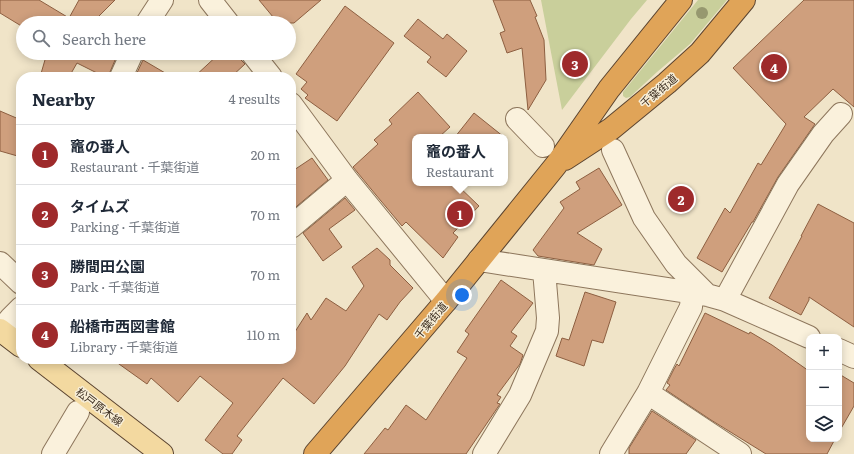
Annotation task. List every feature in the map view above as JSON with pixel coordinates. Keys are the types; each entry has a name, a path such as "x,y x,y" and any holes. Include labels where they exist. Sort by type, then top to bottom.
{"highway":[{"name":"千葉街道","path":"315,454 480,260 556,165 609,89 681,0"},
{"name":"千葉街道","path":"556,165 611,129 667,83 700,53 744,0"}],"main road":[{"name":"松戸原木線","path":"45,364 162,454"}],"street":[{"path":"152,16 162,0"},
{"path":"210,0 223,16"},
{"path":"123,72 129,60"},
{"path":"258,60 267,72"},
{"path":"296,111 347,180 446,301"},
{"path":"611,454 648,393 691,307 708,296 823,134 841,114"},
{"path":"518,119 543,146"},
{"path":"613,150 644,218 676,264 708,296"},
{"path":"296,223 347,180"},
{"path":"480,260 708,296 806,336"},
{"path":"0,263 16,279"},
{"path":"484,454 520,394 547,331 548,318 544,270"},
{"path":"6,337 11,318 16,313"},
{"path":"648,393 740,454"},
{"path":"53,454 78,412"}],"green space":[{"path":"541,0 647,0 562,110"},
{"path":"698,0 727,0 690,44 630,97 626,98 623,96 623,92"}],"building":[{"path":"0,0 39,0 66,16 16,16 16,23 0,13"},
{"path":"79,0 115,0 99,16 70,16"},
{"path":"259,0 321,0 296,21 296,16 272,16"},
{"path":"493,0 530,0 537,16 535,17 544,40 546,80 528,110 522,48 507,53 500,33 505,31"},
{"path":"804,0 854,0 854,107 833,89 804,117 815,124 778,177 753,222 722,272 697,258 725,208 730,213 758,163 761,165 786,124 733,68"},
{"path":"345,6 394,43 337,121 305,98 308,95 301,89 307,82 296,74"},
{"path":"418,19 443,39 447,34 467,51 446,77 427,62 431,57 404,36"},
{"path":"45,60 115,60 110,72 95,72 77,63 72,72 41,72"},
{"path":"143,60 163,72 137,72"},
{"path":"212,60 241,60 245,64 236,72 199,72"},
{"path":"418,92 450,127 442,134 412,134 412,186 458,186 479,206 453,233 458,237 443,258 406,222 402,226 353,167 378,144 374,140 392,124 389,120"},
{"path":"0,111 16,118 16,156 0,151"},
{"path":"474,113 500,134 457,134"},
{"path":"312,158 328,180 296,207 296,169"},
{"path":"599,168 622,205 577,233 602,249 594,265 538,256 533,250 564,208 560,202 580,189 576,182"},
{"path":"345,198 355,210 329,229 342,247 323,261 303,233"},
{"path":"818,204 854,223 854,327 809,297 809,300 801,315 769,298"},
{"path":"377,248 390,260 390,265 413,288 400,302 387,320 379,314 345,366 314,404 283,378 237,436 242,440 232,454 223,454 205,440 233,403 200,376 178,402 151,378 147,384 119,364 296,364 296,330 307,313 311,320 326,298 346,311 364,286 352,267"},
{"path":"501,280 533,303 511,332 517,336 510,346 523,355 520,364 497,395 501,397 497,403 500,404 466,454 364,454 385,428 388,430 406,405 426,420 467,358 457,352 469,334 465,331"},
{"path":"585,292 616,302 603,343 592,340 584,366 556,356 562,338 569,340"},
{"path":"705,313 749,334 750,332 772,345 806,369 806,442 833,442 827,454 766,454 666,390 670,385 667,383 674,369 677,364 679,366"},
{"path":"842,376 854,383 854,406 842,427"},
{"path":"652,411 696,440 686,454 629,454 629,448"}],"place":[{"name":"勝間田公園","path":"575,64"},
{"name":"船橋市西図書館","path":"774,67"},
{"name":"タイムズ","path":"681,199"},
{"name":"竈の番人","path":"460,214"}]}
